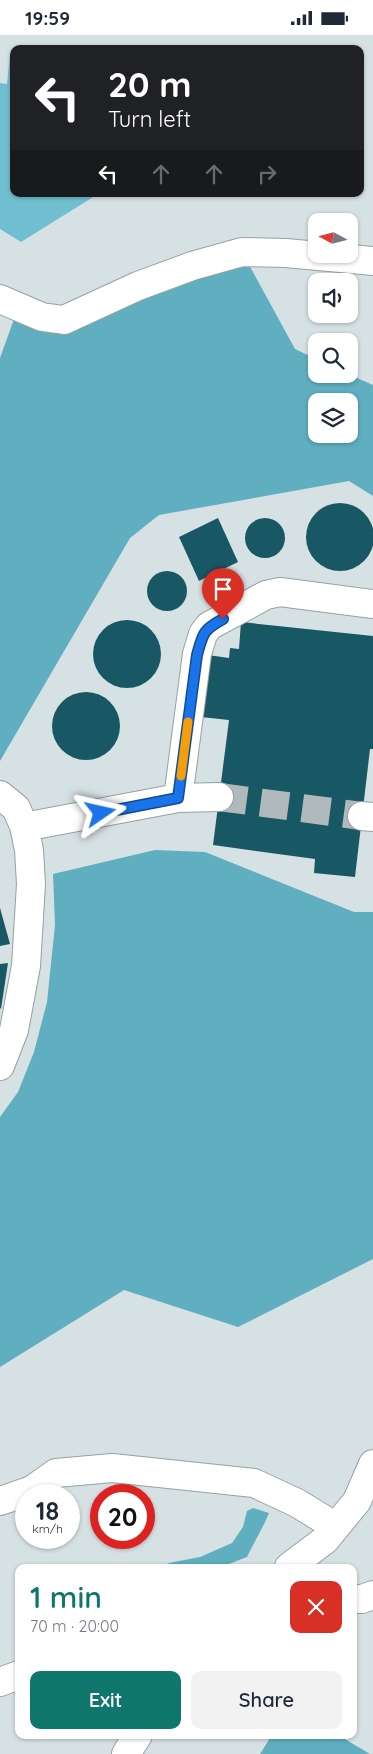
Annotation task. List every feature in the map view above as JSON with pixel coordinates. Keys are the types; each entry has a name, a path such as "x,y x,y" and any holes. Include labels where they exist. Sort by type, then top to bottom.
{"street":[{"path":"0,299 42,317 64,320 138,286 192,266 242,253 286,253 373,261"},
{"path":"178,798 197,655 203,634 209,626 266,595 280,592 373,604"},
{"path":"0,795 16,808 24,827 30,850 31,884 26,967 14,1030 0,1066"},
{"path":"24,827 178,798 219,797"},
{"path":"292,1564 325,1540 336,1527 357,1501 373,1464"},
{"path":"0,1501 32,1490 56,1473 112,1468 254,1483 297,1503 336,1527"},
{"path":"357,1599 373,1595"},
{"path":"0,1682 15,1676"},
{"path":"126,1754 135,1739"}],"shaded area":[{"path":"10,55 10,197 93,197 21,242 0,229 0,83 7,84"},
{"path":"242,252 295,349 308,355 308,383 358,383 358,378 373,385 373,496 349,481 159,515 130,538 0,761 0,358 18,308 64,320"},
{"path":"155,850 205,852 354,912 373,912 373,1259 238,1327 124,1290 0,1367 0,1117 18,1092 34,1052 47,1002 55,925 53,874"},
{"path":"253,1508 269,1513 247,1557 229,1564 167,1564 200,1557 232,1543 243,1527 247,1511"},
{"path":"269,1739 345,1739 370,1754 260,1754"}],"building":[{"path":"340,503 353,506 364,513 371,524 374,537 371,550 364,561 353,568 340,571 327,568 316,561 309,550 306,537 309,524 316,513 327,506"},
{"path":"218,518 238,562 199,581 179,537"},
{"path":"269,518 276,521 282,527 285,538 284,546 276,555 269,558 261,558 254,555 246,546 245,534 248,527 257,519"},
{"path":"171,571 178,574 184,580 187,591 186,599 178,608 171,611 163,611 156,608 148,599 147,587 150,580 159,572"},
{"path":"127,620 140,622 151,630 159,641 161,654 159,667 151,678 140,686 127,688 114,686 103,678 95,667 93,654 95,641 103,630 114,622"},
{"path":"241,622 373,636 373,749 370,749 355,877 314,873 315,859 213,845 229,720 201,717 208,655 229,658 230,648 239,649"},
{"path":"86,692 99,694 110,702 118,713 120,726 118,739 110,750 99,758 86,760 73,758 62,750 54,739 52,726 54,713 62,702 73,694"},
{"path":"0,908 10,944 0,946"},
{"path":"8,963 1,1009 0,964"}],"tunnel":[{"path":"219,797 362,816"}],"slow traffic":[{"path":"181,776 188,722"}],"route":[{"path":"101,813 178,798 197,655 203,634 209,626 223,619"}]}
